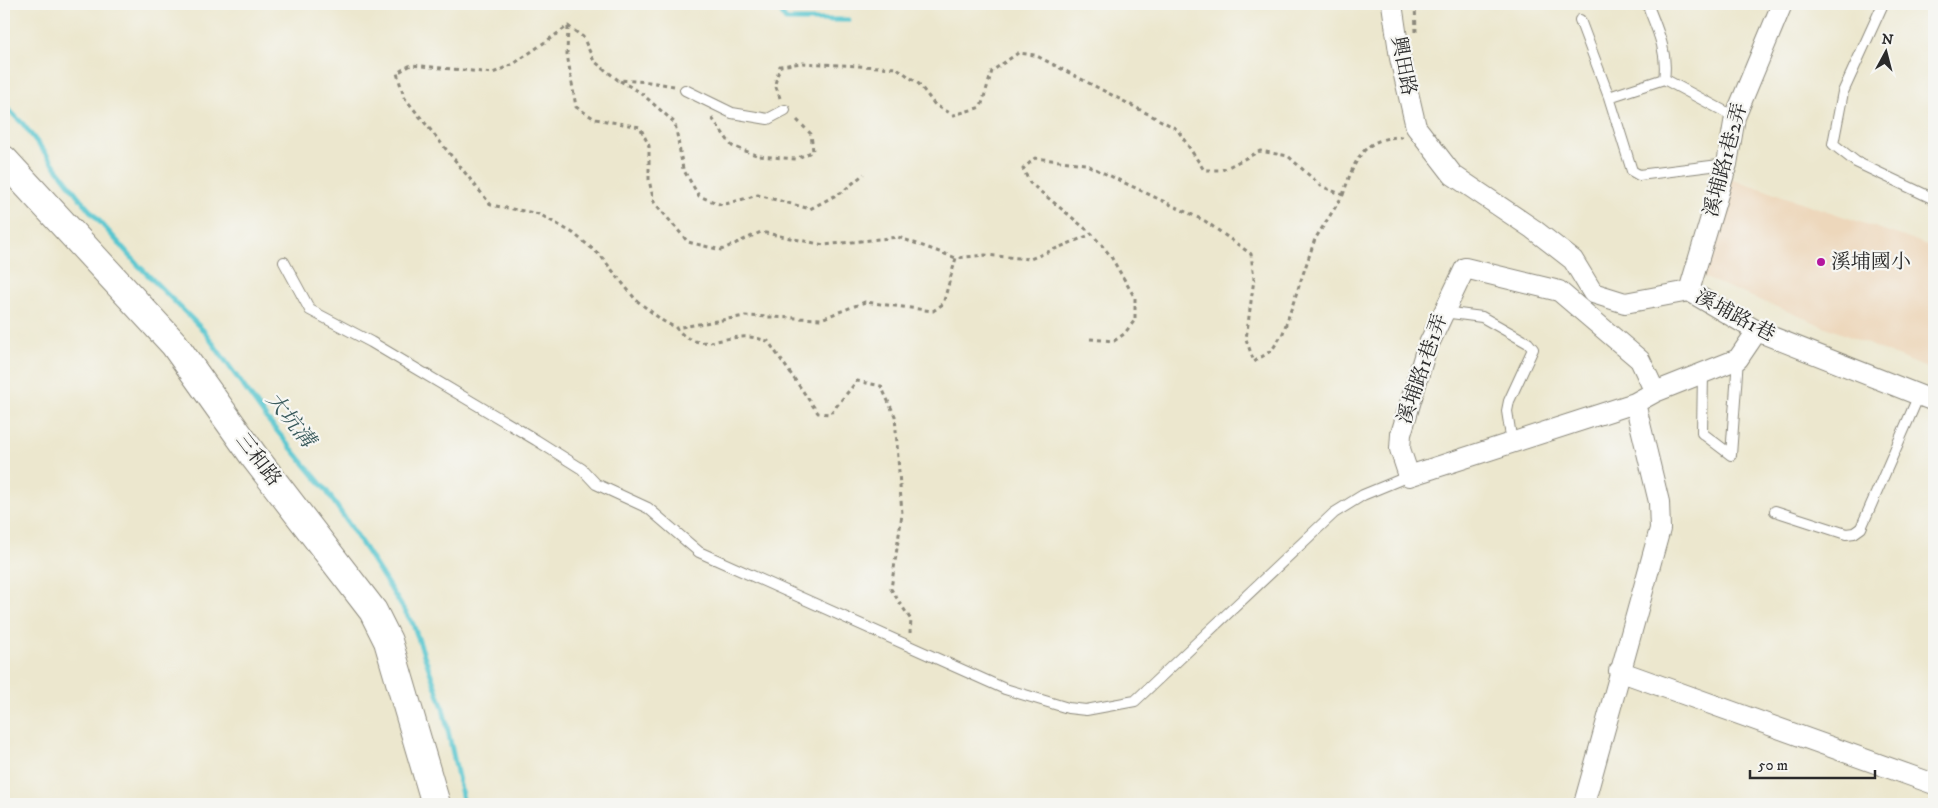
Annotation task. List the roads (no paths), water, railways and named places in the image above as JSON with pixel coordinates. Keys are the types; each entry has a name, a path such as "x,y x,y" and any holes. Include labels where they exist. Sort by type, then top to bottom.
{"main road":[{"name":"三和路","path":"4,160 174,344 253,455 373,610 388,641 436,804"}],"street":[{"name":"興田路","path":"1392,4 1400,58 1416,127"},
{"name":"溪埔路1巷2弄","path":"1689,291 1727,164 1735,117 1782,4"},
{"name":"溪埔路1巷","path":"1416,127 1453,175 1534,230 1573,260 1593,292 1625,303 1689,291 1757,331 1927,398"},
{"name":"溪埔路1巷1弄","path":"1409,476 1400,449 1400,434 1426,350 1442,312 1465,268 1559,291 1640,360 1655,392"},
{"path":"1409,476 1635,403 1655,392 1738,359 1757,331"},
{"path":"1584,804 1619,671 1660,529 1659,502 1635,403"},
{"path":"1619,671 1934,784"}],"lane":[{"path":"1883,4 1843,92 1833,144 1856,162 1934,199"},
{"path":"1648,6 1660,36 1666,62 1664,79"},
{"path":"1580,20 1609,97 1632,171 1639,175 1727,164"},
{"path":"1609,97 1664,79 1735,117"},
{"path":"685,90 732,114 768,119 784,110"},
{"path":"284,262 310,310 371,342 536,440 582,469 596,484 648,508 699,552 1005,689 1068,708 1086,710 1134,701 1334,514 1363,495 1409,476"},
{"path":"1442,312 1482,317 1528,343 1532,349 1509,401 1508,412 1512,443"},
{"path":"1703,373 1702,433 1731,454 1738,359"},
{"path":"1775,511 1846,534 1854,533 1861,528 1927,398"}],"waterway":[{"path":"776,4 786,20 849,20"},
{"name":"大坑溝","path":"4,105 23,124 85,205 140,267 204,331 267,419 326,490 366,550 413,624 443,708 464,804"}],"place":[{"name":"溪埔國小","path":"1821,262"}]}
